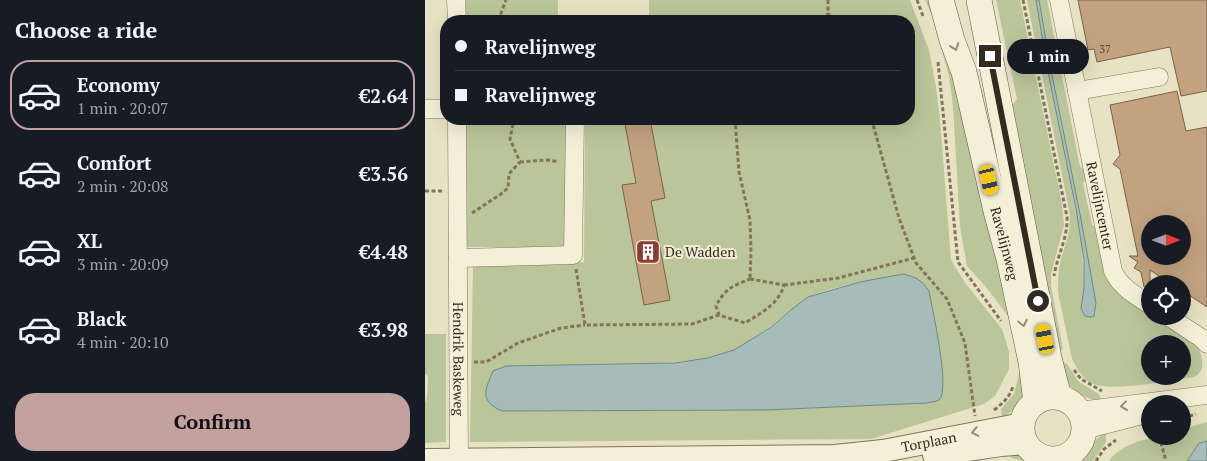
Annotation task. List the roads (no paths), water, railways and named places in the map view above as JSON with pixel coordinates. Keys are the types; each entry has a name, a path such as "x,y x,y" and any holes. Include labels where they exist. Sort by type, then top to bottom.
{"main road":[{"name":"Ravelijnweg","path":"941,0 952,40 964,72 996,212 1009,259 1031,362 1064,410"},
{"name":"Ravelijnweg","path":"979,0 1049,358 1064,410"},
{"path":"1064,410 1080,444 1059,459 1032,450 1025,434 1025,416 1064,410"}],"street":[{"path":"457,0 457,15"},
{"name":"Ravelijncenter","path":"1059,0 1113,271 1117,280 1127,290 1141,299"},
{"path":"1077,92 1159,77"},
{"path":"425,109 440,109"},
{"name":"Hendrik Baskeweg","path":"457,125 459,459"},
{"path":"458,258 573,255 575,125"},
{"path":"1181,325 1207,344"},
{"path":"1064,410 1207,396"},
{"path":"1191,401 1207,396"},
{"path":"1064,410 1141,413"},
{"name":"Torplaan","path":"425,460 835,456 1025,434"},
{"name":"Torplaan","path":"891,461 1001,445 1025,434"},
{"name":"Torplaan","path":"835,456 877,461"}],"water":[{"path":"1036,0 1039,0 1096,303 1094,316 1090,317 1085,316 1081,309 1084,288 1084,260"},
{"path":"903,274 912,276 924,284 929,291 942,366 942,393 939,400 936,401 927,403 765,410 502,411 487,399 486,389 493,371 506,366 675,363 708,358 734,350 770,328 808,297 860,282"},
{"path":"1207,441 1207,461 1187,461 1199,443"}],"place":[{"name":"De Wadden","path":"648,252"}]}
